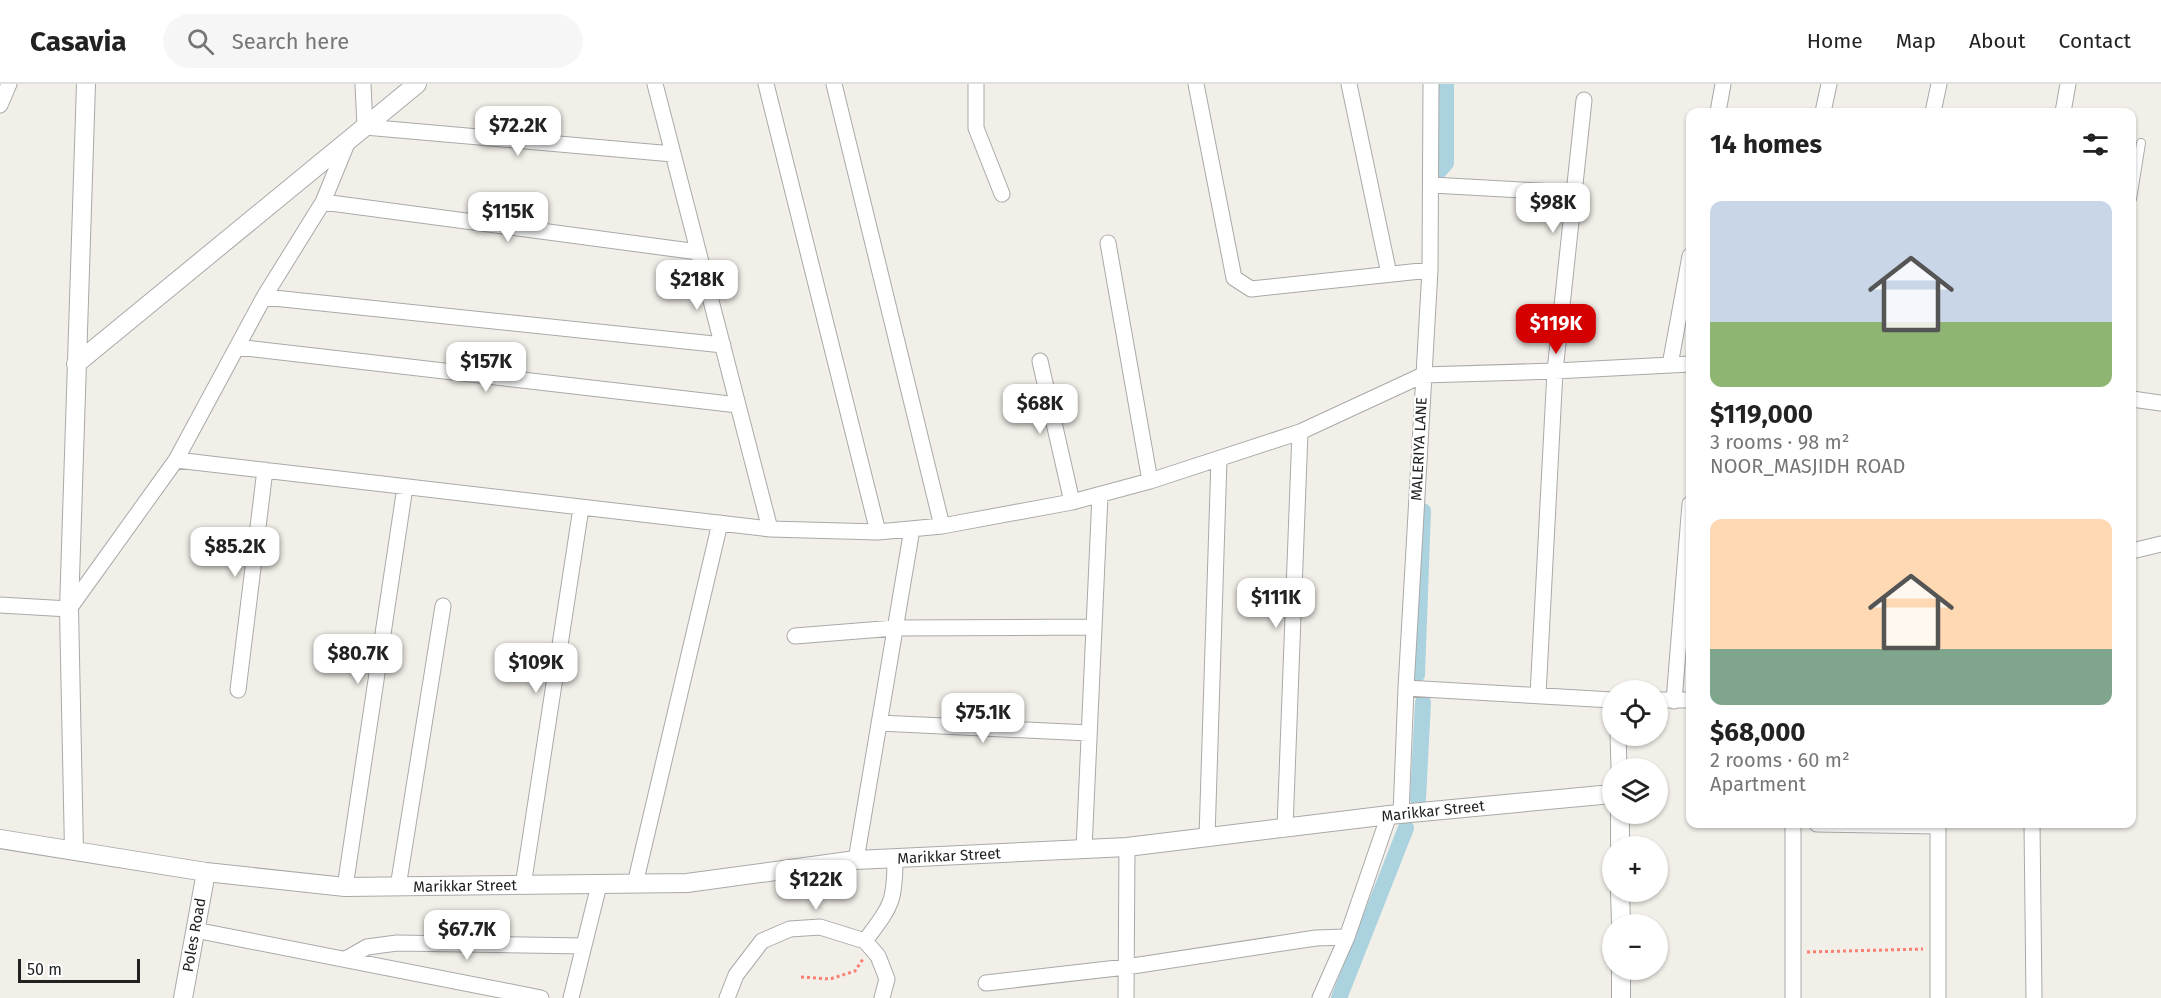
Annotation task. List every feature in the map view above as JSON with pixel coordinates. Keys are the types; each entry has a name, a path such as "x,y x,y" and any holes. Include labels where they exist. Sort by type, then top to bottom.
{"street":[{"path":"74,850 69,609 86,84"},
{"path":"363,84 365,127"},
{"path":"76,364 417,84"},
{"path":"655,84 770,529"},
{"path":"765,84 878,532"},
{"path":"834,84 942,526"},
{"path":"976,84 976,128 1002,194"},
{"path":"1196,84 1234,278 1251,290 1430,270"},
{"path":"1349,84 1389,274"},
{"name":"MALERIYA LANE","path":"1320,998 1347,937 1395,815 1406,688 1430,270 1431,84"},
{"path":"1719,108 1723,84"},
{"path":"1824,108 1828,84"},
{"path":"1934,108 1939,84"},
{"path":"2064,108 2068,84"},
{"path":"0,105 6,85"},
{"path":"1538,695 1555,371 1584,100"},
{"path":"365,127 673,154"},
{"path":"69,609 176,460 264,297 323,202 348,141"},
{"path":"1432,185 1574,193"},
{"path":"323,202 698,252"},
{"path":"1108,243 1150,481"},
{"path":"1670,365 1686,278"},
{"path":"264,297 723,345"},
{"path":"237,347 738,405"},
{"path":"1040,361 1072,502"},
{"path":"176,460 770,529 878,532 942,526 1072,502 1150,481 1300,432 1423,375 1686,364"},
{"path":"2136,400 2161,403"},
{"path":"1285,828 1300,432"},
{"path":"1207,837 1219,459"},
{"path":"238,690 265,470"},
{"path":"345,888 405,487"},
{"path":"1084,849 1100,495"},
{"path":"523,886 581,507"},
{"path":"635,884 720,523"},
{"path":"856,860 912,529"},
{"path":"2136,550 2161,544"},
{"path":"1674,701 1686,553"},
{"path":"0,605 69,609"},
{"path":"398,887 443,606"},
{"path":"795,636 895,628 1094,627"},
{"path":"1406,688 1602,699"},
{"path":"1668,701 1686,700"},
{"path":"879,723 1089,733"},
{"name":"Marikkar Street","path":"0,838 206,872 345,888 687,883 856,860 1127,847 1395,815 1602,795"},
{"path":"1793,828 1793,998"},
{"path":"1938,828 1938,998"},
{"path":"2032,828 2034,998"},
{"path":"1126,998 1127,847"},
{"path":"868,944 888,910 895,891 895,859"},
{"name":"Poles Road","path":"183,998 206,872"},
{"path":"570,998 599,885"},
{"path":"727,998 736,975 762,941 790,930 820,927 868,944 879,956 887,979 882,998"},
{"path":"195,930 542,998"},
{"path":"986,983 1126,967 1316,938 1347,937"},
{"path":"346,959 367,947 396,943 584,946"},
{"path":"1621,980 1621,998"}],"lane":[{"path":"2136,174 2141,143"}],"path":[{"path":"801,977 830,979 855,971 868,944"},
{"path":"1793,953 1938,949"}],"waterway":[{"path":"1439,171 1446,163 1446,84"},
{"path":"1417,675 1423,511"},
{"path":"1418,799 1423,702"},
{"path":"1339,998 1406,828"}]}
